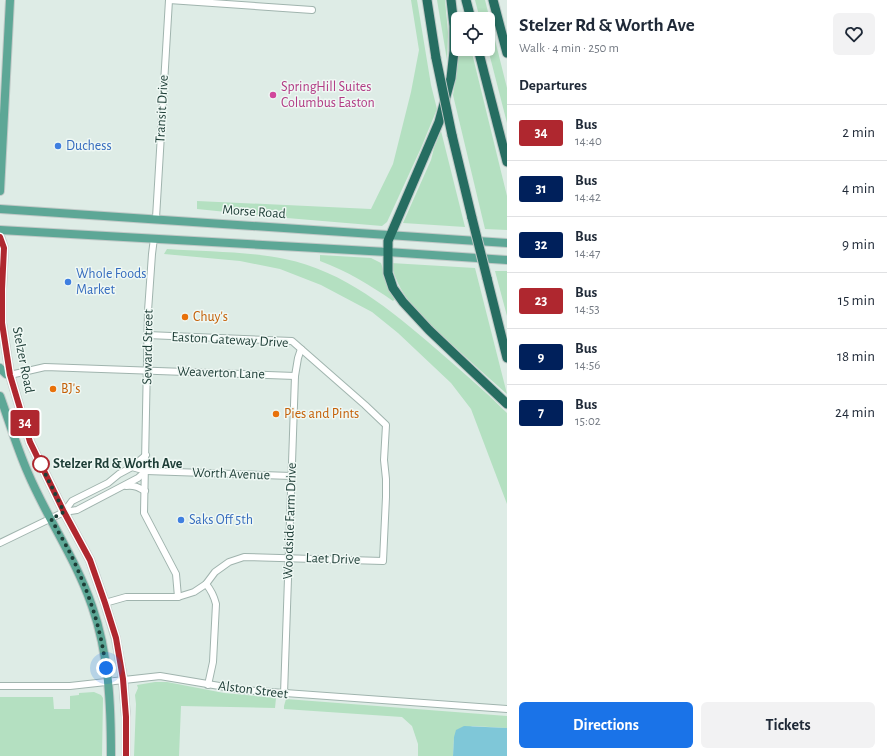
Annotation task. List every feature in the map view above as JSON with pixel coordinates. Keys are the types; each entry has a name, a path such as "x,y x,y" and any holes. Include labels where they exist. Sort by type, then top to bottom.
{"highway":[{"path":"427,0 436,58 452,135 507,358"},
{"path":"451,0 454,26 454,51 451,78 439,122 390,235 388,241 387,266 393,288 403,302 429,330 507,404"},
{"path":"466,0 469,12"},
{"path":"494,0 507,53"},
{"path":"480,56 507,162"}],"main road":[{"path":"0,191 10,0"},
{"name":"Morse Road","path":"0,209 156,218 507,243"},
{"path":"0,230 507,260"},
{"name":"Stelzer Road","path":"0,236 4,248 2,323 10,375 30,442 64,512 90,560 116,638 123,679 126,717 126,756"},
{"path":"0,368 6,374 10,375"},
{"name":"Stelzer Road","path":"0,396 28,473 77,567 92,607 102,644 108,682 111,720 111,756"}],"street":[{"path":"169,0 312,10"},
{"name":"Transit Drive","path":"156,218 169,0"},
{"name":"Seward Street","path":"154,238 147,335 146,471 144,510 176,574 178,597"},
{"name":"Easton Gateway Drive","path":"147,335 292,340 365,404 386,425 384,460 386,497 383,561"},
{"name":"Woodside Farm Drive","path":"284,694 295,376 301,349"},
{"path":"10,375 45,367 147,370"},
{"name":"Weaverton Lane","path":"147,370 295,376"},
{"path":"64,512 72,502 108,483 119,474 132,467 146,455"},
{"name":"Worth Avenue","path":"132,467 146,471 292,476"},
{"path":"0,543 64,512 77,510 138,478 146,471"},
{"path":"122,486 133,485 145,491"},
{"name":"Laet Drive","path":"105,603 126,597 178,597 194,592 206,584 215,572 228,562 244,557 289,557 383,561"},
{"path":"206,584 211,589 216,604 213,662 208,685"},
{"name":"Alston Street","path":"0,686 53,687 160,676 208,685 284,694 507,709"}],"green space":[{"path":"411,0 417,0 431,85 437,109 387,222 382,226 197,209 197,201 371,209 393,164 411,92 419,50"},
{"path":"437,0 445,0 448,33 447,60"},
{"path":"475,0 485,0 488,12 478,12"},
{"path":"495,40 507,88 507,123 490,56 495,56"},
{"path":"458,56 473,56 507,196 507,230 485,229 453,95"},
{"path":"441,131 465,227 403,223 431,160"},
{"path":"167,249 241,253 285,259 307,265 347,282 384,306 435,348 507,413 507,504 471,409 451,383 398,333 372,312 321,285 280,269 240,261 164,254"},
{"path":"320,255 371,258 381,263 390,290 395,299 393,301 376,289 340,269 320,261"},
{"path":"391,263 475,268 507,394 436,331 417,311 401,289"},
{"path":"495,271 507,271 507,316"},
{"path":"167,682 224,693 276,698 275,708 181,706 179,756 134,756 135,695 138,688 137,685"},
{"path":"94,692 101,695 103,698 102,756 0,756 0,697 53,697 54,709 70,709 70,696 79,695 79,693"},
{"path":"286,699 507,716 507,728 472,726 454,737 453,756 418,756 418,744 412,726 402,717 284,709"}],"water":[{"path":"464,726 507,728 507,756 453,756 456,730"}],"bus line":[{"name":"34","path":"0,237 4,248 2,323 10,375 30,442 64,512 90,560 97,577 116,638 123,679 126,717 126,756"}],"place":[{"name":"SpringHill Suites Columbus Easton","path":"273,95"},
{"name":"Duchess","path":"58,146"},
{"name":"Whole Foods Market","path":"68,282"},
{"name":"Chuy's","path":"185,317"},
{"name":"BJ's","path":"53,389"},
{"name":"Pies and Pints","path":"276,414"},
{"name":"Stelzer Rd & Worth Ave","path":"41,464"},
{"name":"Saks Off 5th","path":"181,520"}],"route":[{"path":"41,464 40,463 64,512 51,519 77,567 92,607 102,644 106,668"}]}
